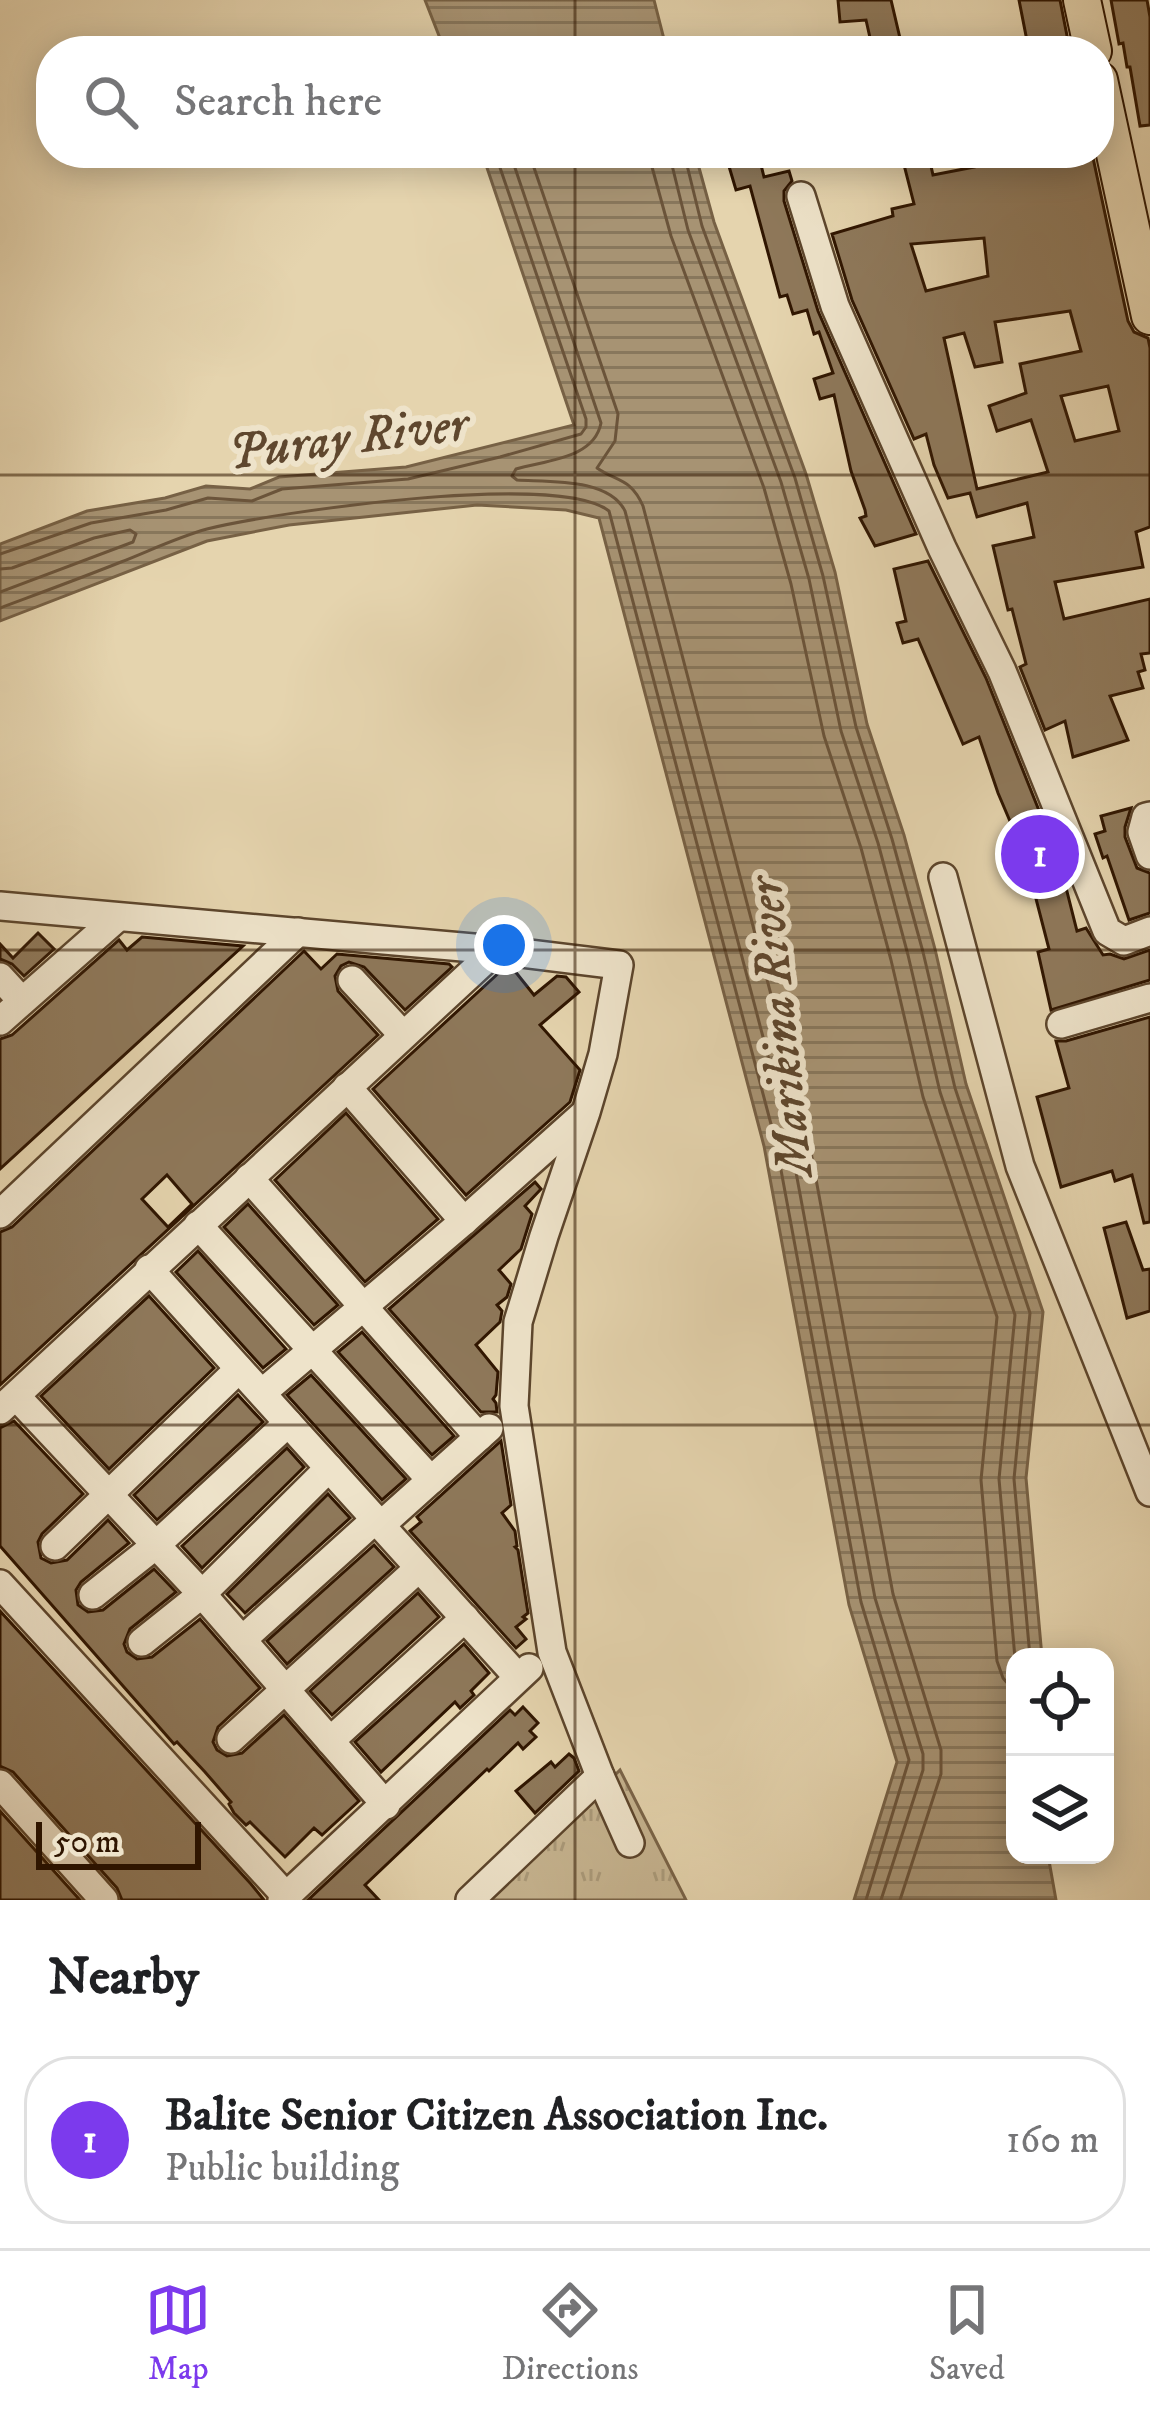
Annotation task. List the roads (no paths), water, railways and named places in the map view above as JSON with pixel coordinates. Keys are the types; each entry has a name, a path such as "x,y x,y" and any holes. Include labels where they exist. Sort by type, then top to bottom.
{"main road":[{"path":"1082,0 1090,36"},
{"path":"1114,149 1150,316"}],"street":[{"path":"801,196 836,306 942,548 1002,670 1107,931 1124,941 1150,931"},
{"path":"1150,816 1142,832 1150,855"},
{"path":"943,877 1021,1166 1150,1492"},
{"path":"0,906 620,964 603,1054 518,1322 514,1406 552,1652 630,1843"},
{"path":"0,1021 117,918"},
{"path":"0,1214 298,932"},
{"path":"386,1805 156,1545 8,1403 496,950"},
{"path":"0,977 22,1001"},
{"path":"352,980 403,1035"},
{"path":"1060,1024 1150,998"},
{"path":"347,1087 464,1221"},
{"path":"262,1393 586,1112"},
{"path":"249,1178 479,1437"},
{"path":"198,1225 431,1480"},
{"path":"149,1269 517,1676"},
{"path":"55,1546 239,1369"},
{"path":"242,1640 514,1406"},
{"path":"92,1595 156,1545 288,1423"},
{"path":"142,1642 202,1594 329,1468"},
{"path":"231,1739 419,1568"},
{"path":"0,1584 284,1898 517,1676 552,1652"},
{"path":"331,1741 465,1618"},
{"path":"470,1900 600,1776"},
{"path":"0,1784 104,1900"}],"water":[{"path":"425,0 654,0 663,36 439,36"},
{"name":"Marikina River","path":"487,168 699,168 714,222 806,474 835,572 867,724 904,835 966,1084 1043,1312 1026,1478 1041,1648 1006,1648 1006,1864 1050,1864 1056,1900 854,1900 897,1762 849,1605 764,1146 599,518 566,510 477,505 289,525 207,541 0,621 0,544 87,511 206,486 250,489 279,477 406,467 574,425"}],"place":[{"name":"Balite Senior Citizen Association Inc.","path":"1040,854"}],"water label":[{"name":"Puray River","path":"348,439"}]}
